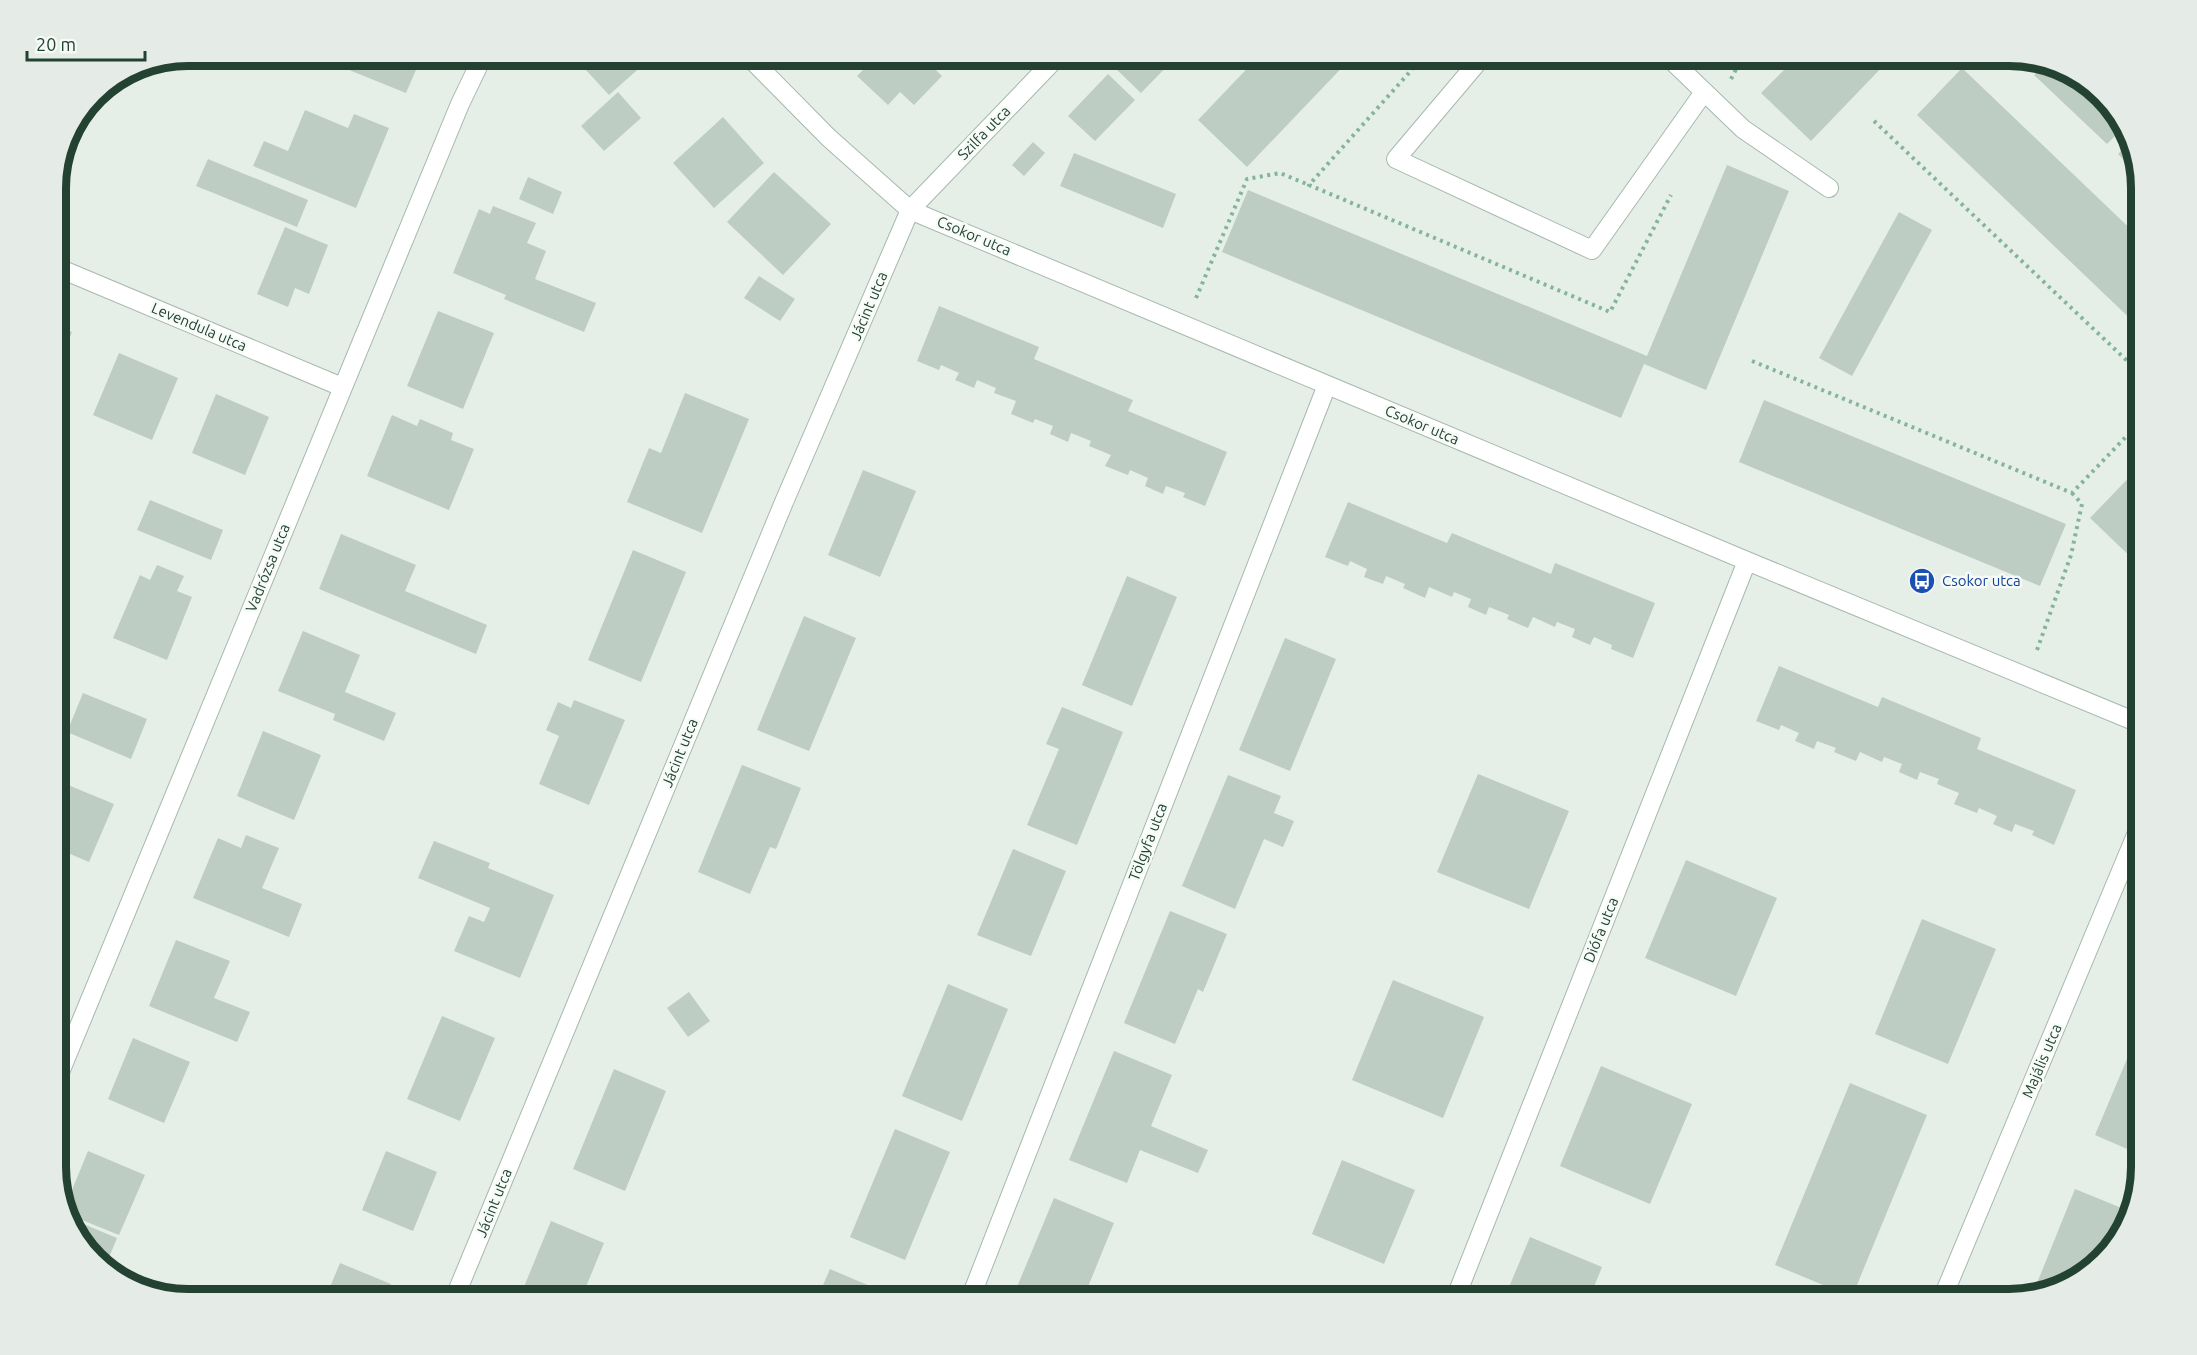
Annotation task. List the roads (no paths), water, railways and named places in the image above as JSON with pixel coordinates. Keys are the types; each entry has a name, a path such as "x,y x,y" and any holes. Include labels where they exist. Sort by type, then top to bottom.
{"street":[{"name":"Vadrózsa utca","path":"66,1058 455,115 478,66"},
{"name":"Csokor utca","path":"758,66 829,138 910,210 2131,720"},
{"name":"Szilfa utca","path":"910,210 1048,66"},
{"path":"1475,66 1396,159 1592,250 1704,92"},
{"path":"1677,66 1743,129 1829,188"},
{"name":"Jácint utca","path":"458,1289 784,502 910,210"},
{"name":"Levendula utca","path":"66,271 342,387"},
{"name":"Tölgyfa utca","path":"974,1289 1327,385"},
{"name":"Diófa utca","path":"1459,1289 1747,561"},
{"name":"Majális utca","path":"1946,1289 2131,847"}],"place":[{"name":"Csokor utca","path":"1922,581"}]}
